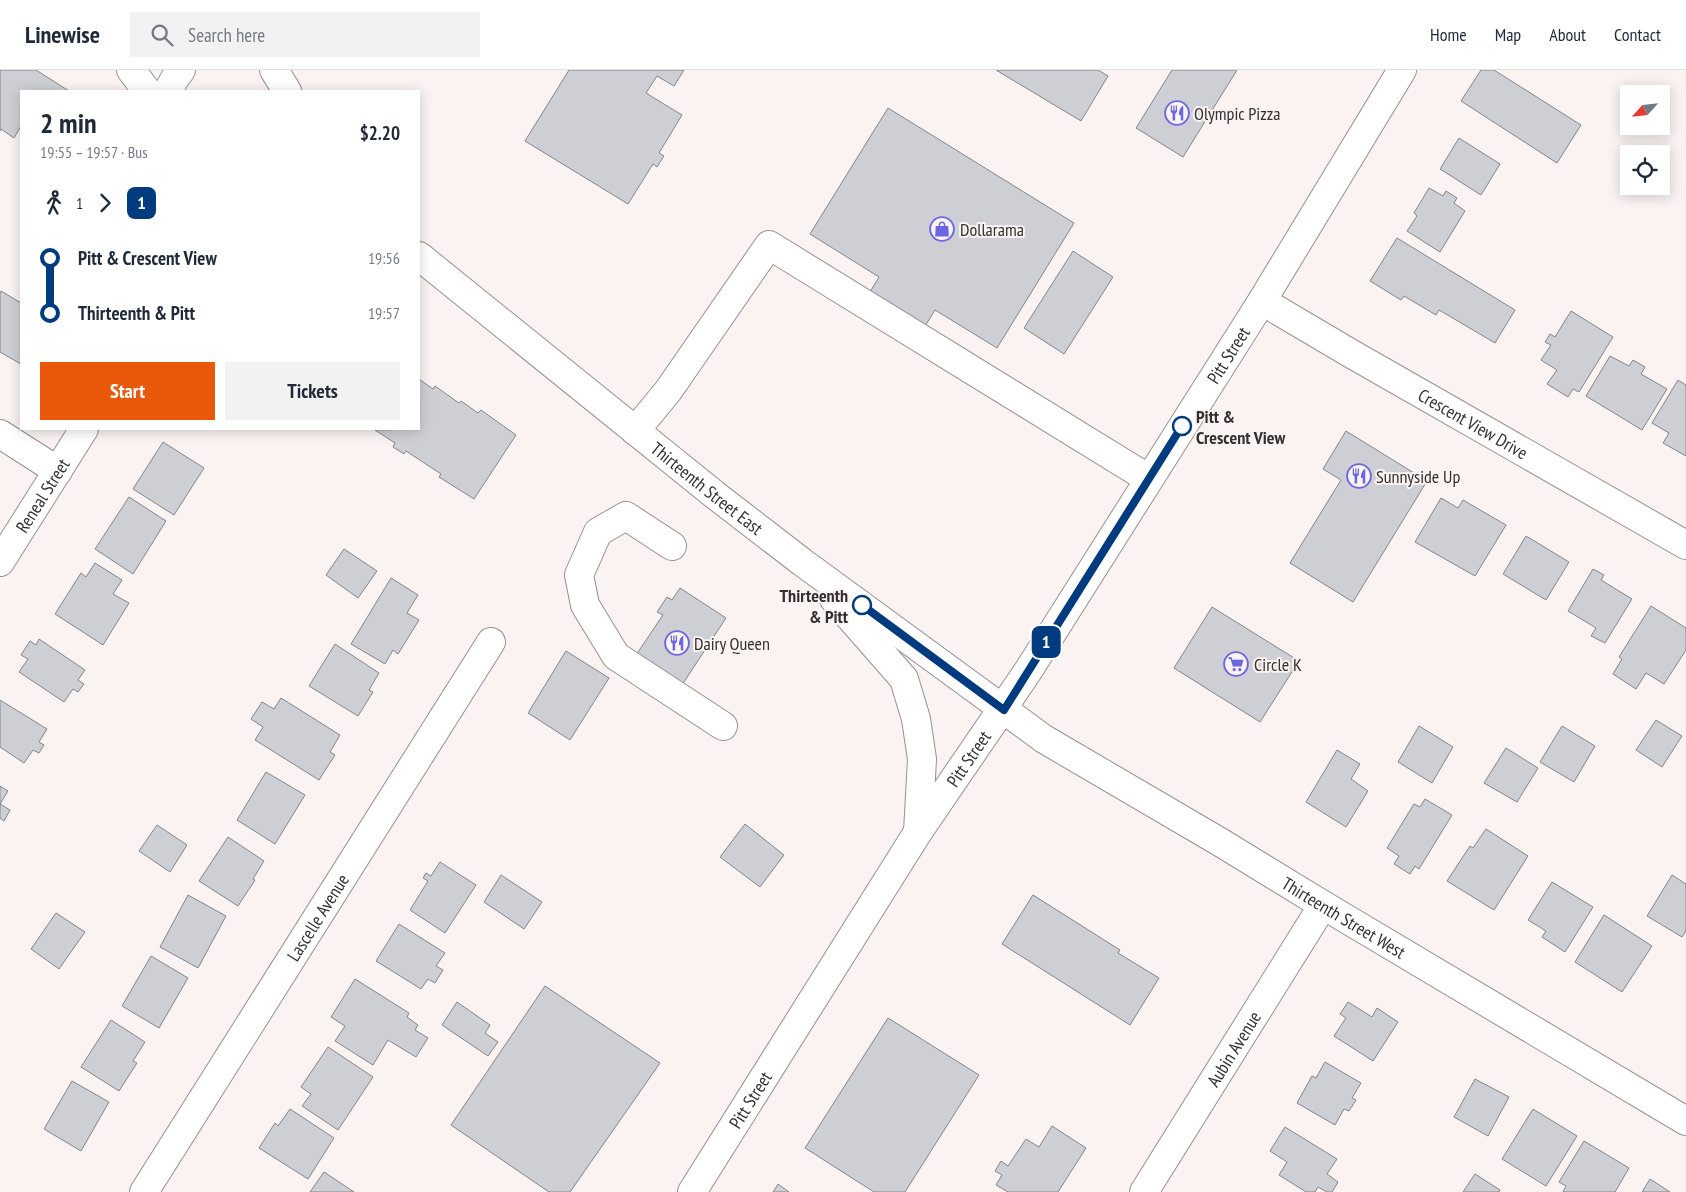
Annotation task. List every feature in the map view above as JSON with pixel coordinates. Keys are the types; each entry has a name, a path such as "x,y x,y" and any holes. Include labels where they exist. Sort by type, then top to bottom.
{"street":[{"path":"131,70 146,90"},
{"path":"169,90 181,70"},
{"path":"274,70 286,90"},
{"name":"Pitt Street","path":"692,1192 918,832 1004,710 1262,300 1397,72"},
{"path":"635,431 668,391 769,245 1149,479"},
{"name":"Thirteenth Street East","path":"420,257 635,431 802,562 1004,710"},
{"name":"Crescent View Drive","path":"1262,300 1350,353 1686,545"},
{"name":"Reneal Street","path":"0,562 83,430"},
{"path":"0,434 58,471"},
{"path":"672,546 626,516 598,532 579,575 585,605 616,656 723,726"},
{"path":"802,562 904,680 916,719 922,759 918,832"},
{"name":"Lascelle Avenue","path":"144,1192 491,642"},
{"name":"Thirteenth Street West","path":"1004,710 1070,755 1220,842 1686,1120"},
{"name":"Aubin Avenue","path":"1144,1192 1323,905"}],"building":[{"path":"0,70 36,70 67,90 20,90 20,128 14,138 1,129 0,131"},
{"path":"569,70 684,70 674,86 657,76 646,93 682,115 659,153 664,156 657,167 653,164 628,204 525,141"},
{"path":"996,70 1098,70 1108,76 1081,121"},
{"path":"1172,70 1237,70 1183,157 1136,128"},
{"path":"1481,70 1494,70 1581,125 1557,163 1461,101"},
{"name":"Dollarama","path":"888,108 1074,223 997,348 935,310 922,331 867,297 879,277 810,234"},
{"path":"1459,138 1500,164 1481,195 1440,169"},
{"path":"1429,188 1443,196 1446,191 1457,198 1454,203 1465,211 1440,252 1407,231 1417,216 1414,213"},
{"path":"1397,238 1515,310 1495,343 1439,310 1436,315 1404,296 1401,300 1370,281"},
{"path":"1073,251 1113,277 1064,354 1024,328"},
{"path":"1,291 20,302 20,363 0,352"},
{"path":"1571,311 1613,337 1579,392 1573,389 1568,397 1547,384 1557,370 1541,360 1551,345 1545,342 1550,334 1555,337"},
{"path":"1610,356 1629,366 1633,360 1645,367 1641,374 1667,389 1642,430 1586,396"},
{"path":"420,380 433,389 435,386 459,403 461,401 478,413 481,410 516,435 474,499 439,477 441,474 406,451 404,454 393,447 395,443 375,430 420,430"},
{"path":"1678,380 1686,385 1686,456 1663,443 1669,433 1652,423"},
{"path":"1346,431 1427,481 1353,602 1290,563 1341,480 1323,469"},
{"path":"163,442 204,468 174,515 133,489"},
{"path":"129,497 166,521 133,574 95,549"},
{"path":"1441,498 1458,508 1463,500 1506,525 1475,576 1415,542"},
{"path":"1526,536 1569,562 1546,600 1503,574"},
{"path":"344,549 377,571 358,598 326,575"},
{"path":"95,563 122,580 113,594 129,603 103,645 55,614 81,573 86,577"},
{"path":"1593,569 1604,575 1601,580 1632,599 1605,643 1591,636 1596,628 1568,611"},
{"path":"391,578 418,595 407,613 419,620 398,654 393,650 385,664 351,644"},
{"name":"Dairy Queen","path":"680,588 726,618 682,685 636,655 663,615 657,612 667,597 672,600"},
{"path":"1651,606 1686,628 1686,650 1664,684 1646,673 1636,689 1613,674 1622,659 1619,657"},
{"name":"Circle K","path":"1212,607 1299,661 1260,722 1174,668"},
{"path":"39,639 85,670 78,680 84,684 78,692 73,689 64,702 19,672 28,659 21,655 30,641 36,645"},
{"path":"335,644 379,673 369,690 373,692 358,716 309,686"},
{"path":"566,651 609,678 570,740 528,713"},
{"path":"281,698 340,735 330,752 335,755 319,780 255,740 263,727 251,719 262,702 274,709"},
{"path":"0,700 47,729 39,742 44,745 39,753 33,750 24,763 0,747"},
{"path":"1656,720 1682,736 1662,767 1636,750"},
{"path":"1419,726 1453,747 1432,783 1398,762"},
{"path":"1562,726 1595,746 1574,782 1540,762"},
{"path":"1506,748 1538,768 1517,802 1484,783"},
{"path":"1337,750 1360,764 1351,779 1368,791 1346,827 1306,802"},
{"path":"266,772 305,795 275,844 237,820"},
{"path":"0,786 8,791 0,804"},
{"path":"1425,799 1452,815 1419,869 1415,866 1410,874 1394,864 1399,856 1387,848 1414,804 1420,807"},
{"path":"0,804 10,810 4,821 0,818"},
{"path":"745,824 784,855 760,887 720,857"},
{"path":"157,825 187,845 170,872 139,851"},
{"path":"1486,829 1528,856 1494,910 1447,881 1470,846 1473,848"},
{"path":"228,837 264,861 253,879 255,880 238,906 199,881"},
{"path":"440,862 476,885 445,933 410,910 428,881 423,878 426,873 431,876"},
{"path":"501,875 542,902 524,929 484,902"},
{"path":"1672,875 1686,884 1686,931 1682,937 1647,916"},
{"path":"1552,882 1593,907 1565,952 1542,937 1546,931 1528,920"},
{"path":"188,895 226,916 198,968 160,947"},
{"path":"1033,895 1120,950 1118,953 1159,978 1130,1025 1002,944"},
{"path":"56,913 85,932 59,969 31,949"},
{"path":"1604,915 1652,946 1622,992 1575,962"},
{"path":"399,924 445,953 436,966 443,970 435,983 428,979 421,989 376,961"},
{"path":"151,956 188,978 159,1028 122,1006"},
{"path":"355,979 409,1013 407,1017 418,1025 415,1030 428,1038 416,1057 388,1040 373,1065 335,1041 345,1026 331,1017"},
{"path":"545,986 660,1063 570,1192 549,1192 451,1125"},
{"path":"457,1002 490,1025 485,1033 498,1042 488,1056 442,1025"},
{"path":"1348,1002 1372,1017 1377,1008 1398,1022 1373,1061 1334,1036 1346,1018 1340,1014"},
{"path":"888,1018 979,1075 905,1192 874,1192 805,1148"},
{"path":"111,1020 145,1042 133,1061 137,1063 119,1091 81,1067"},
{"path":"328,1047 373,1077 338,1130 302,1106 311,1094 301,1087"},
{"path":"1325,1062 1361,1083 1352,1098 1356,1100 1349,1111 1344,1109 1335,1125 1297,1103 1312,1076 1316,1078"},
{"path":"1475,1079 1509,1097 1488,1136 1454,1117"},
{"path":"72,1081 109,1102 81,1151 44,1129"},
{"path":"290,1109 334,1138 308,1179 259,1148 275,1123 278,1126"},
{"path":"1533,1109 1577,1136 1546,1186 1502,1159"},
{"path":"1052,1126 1086,1148 1058,1192 1008,1192 996,1185 1002,1175 995,1171 1001,1161 1008,1166 1026,1139 1039,1147"},
{"path":"1285,1127 1337,1159 1327,1174 1338,1182 1332,1192 1327,1192 1318,1187 1315,1192 1306,1192 1279,1175 1287,1162 1270,1151"},
{"path":"1584,1141 1629,1168 1615,1192 1563,1192 1566,1186 1559,1182"},
{"path":"324,1172 354,1192 310,1192"},
{"path":"1475,1174 1500,1190 1499,1192 1463,1192"},
{"path":"1650,1179 1670,1192 1642,1192"},
{"path":"778,1184 789,1192 773,1192"}],"bus line":[{"name":"1","path":"862,605 1004,710 1182,426"}],"place":[{"name":"Olympic Pizza","path":"1177,113"},
{"name":"Dollarama","path":"942,229"},
{"name":"Pitt & Crescent View","path":"1182,426"},
{"name":"Sunnyside Up","path":"1359,476"},
{"name":"Thirteenth & Pitt","path":"862,605"},
{"name":"Dairy Queen","path":"677,643"},
{"name":"Circle K","path":"1236,664"}]}
